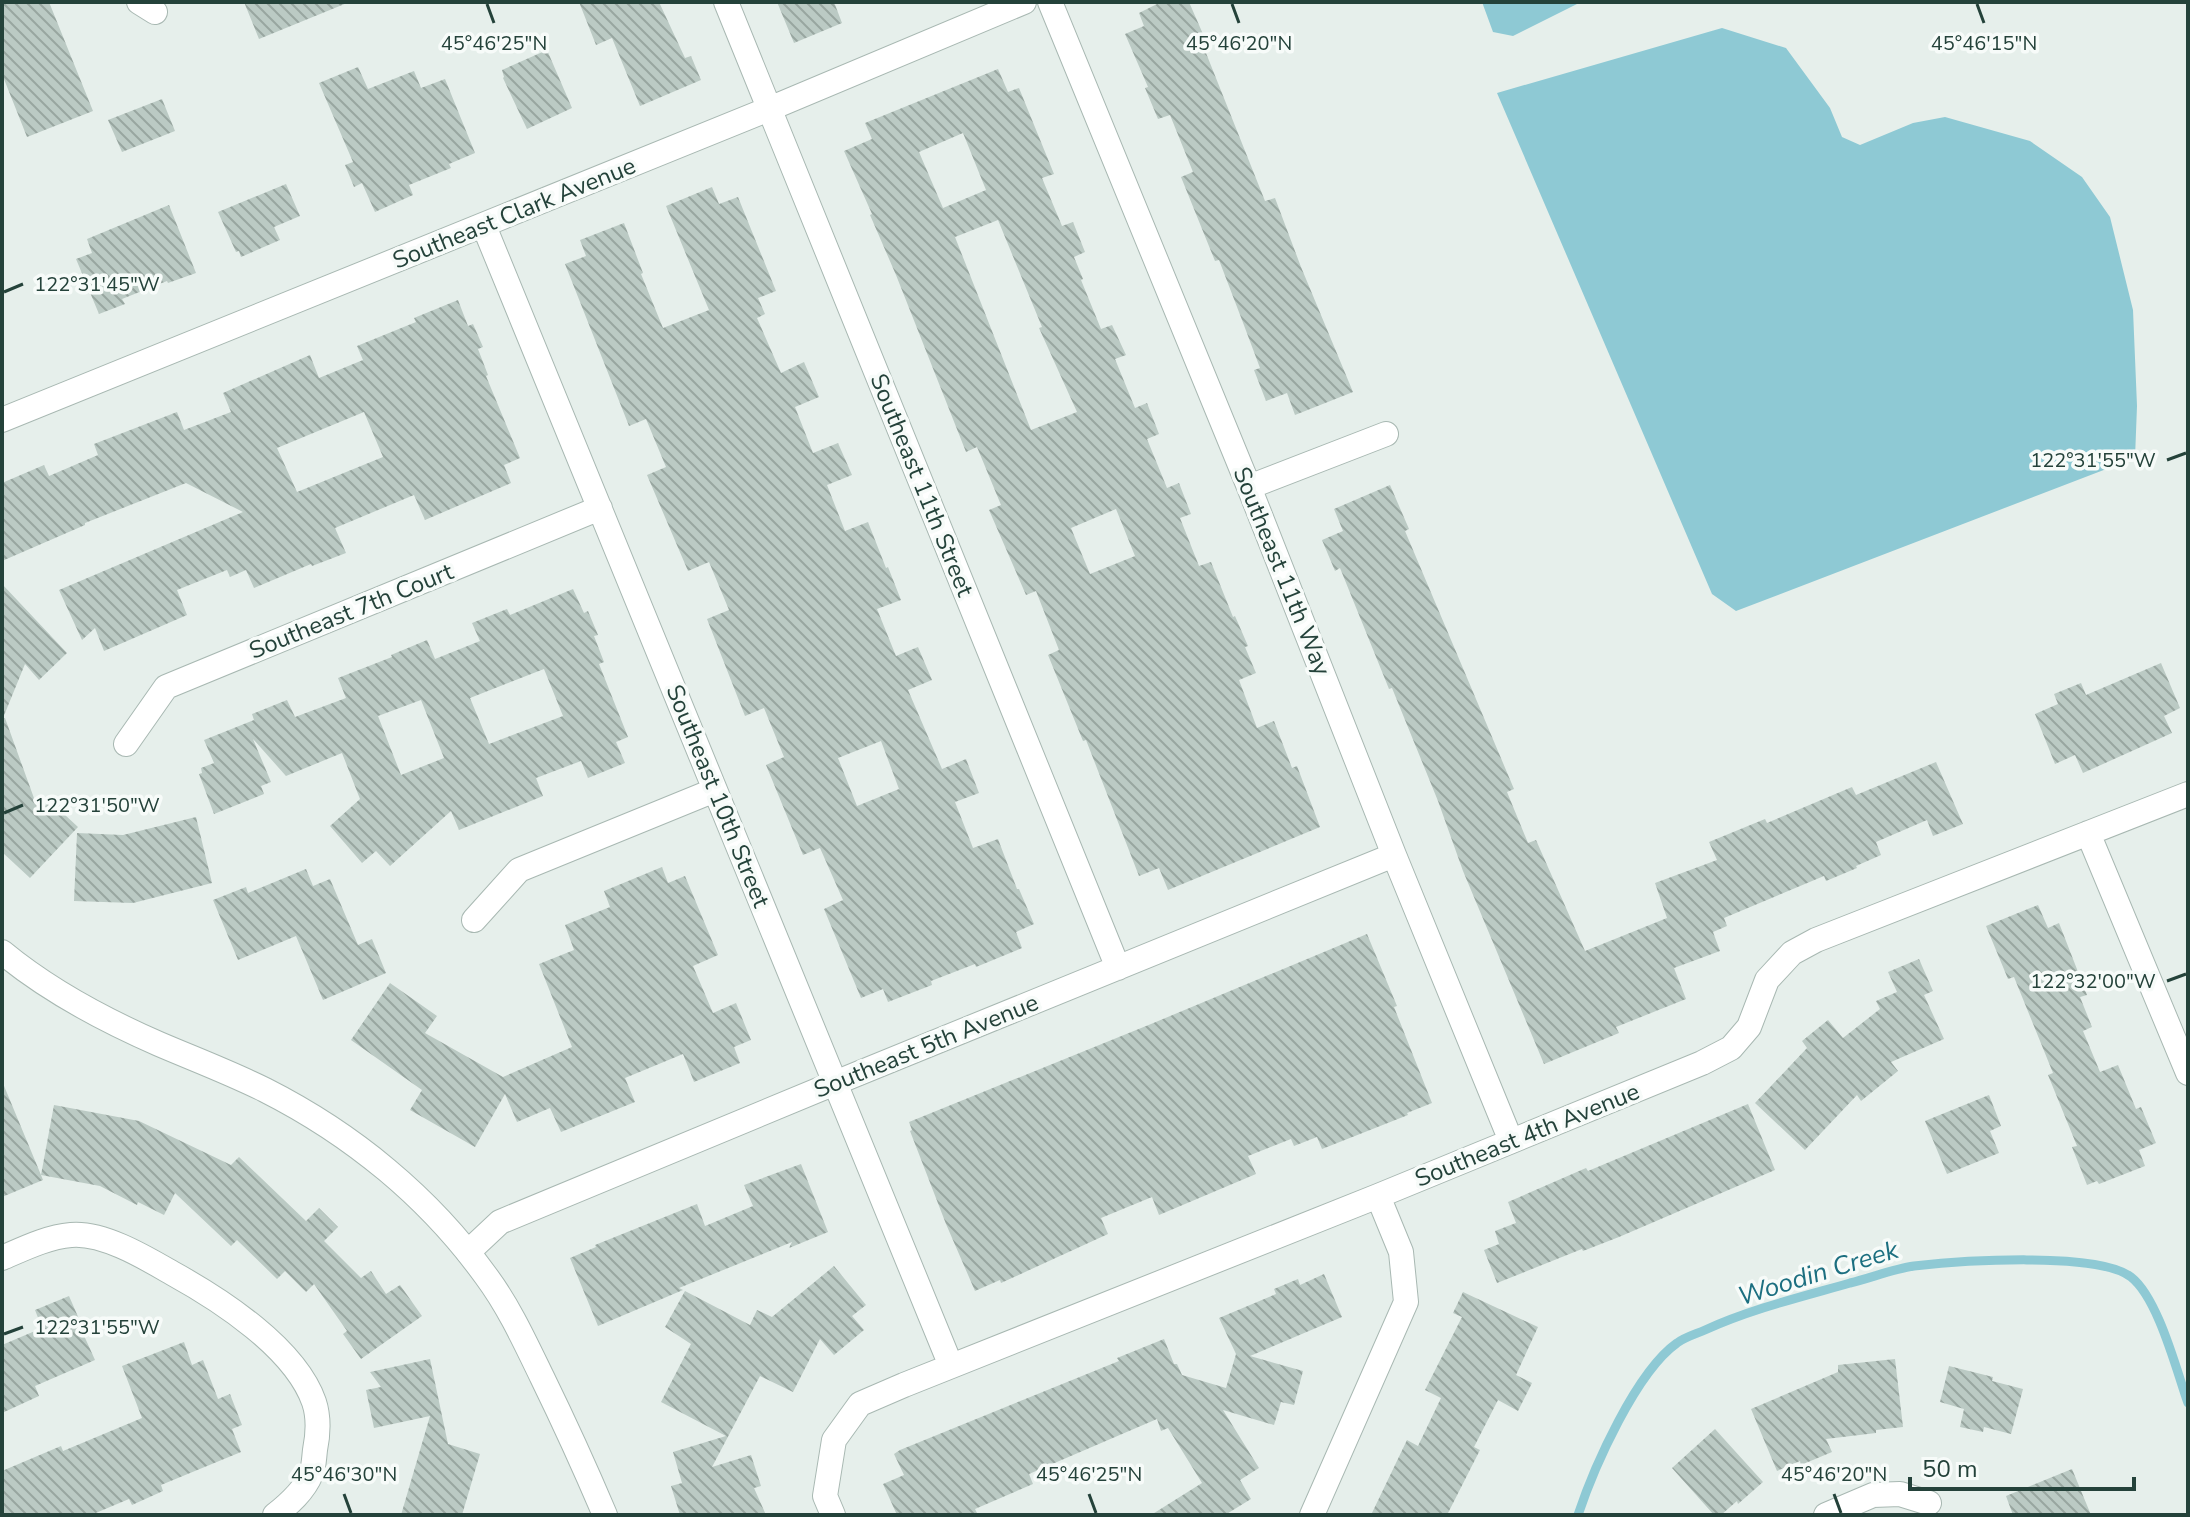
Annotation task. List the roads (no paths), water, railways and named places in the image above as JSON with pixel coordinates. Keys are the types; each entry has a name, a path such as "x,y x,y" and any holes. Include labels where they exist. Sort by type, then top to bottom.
{"street":[{"name":"Southeast 11th Street","path":"726,2 1118,968"},
{"name":"Southeast Clark Avenue","path":"2,420 484,226 1024,2"},
{"name":"Southeast 11th Way","path":"1050,2 1249,487 1511,1141"},
{"name":"Southeast 10th Street","path":"484,226 951,1366"},
{"path":"1249,487 1386,434"},
{"name":"Southeast 7th Court","path":"126,744 166,687 600,508"},
{"path":"474,920 519,870 715,790"},
{"name":"Southeast 4th Avenue","path":"833,1515 825,1496 834,1440 860,1404 1702,1063 1731,1048 1749,1027 1767,980 1792,953 1816,940 2188,794"},
{"path":"2088,833 2188,1073"},
{"name":"Southeast 5th Avenue","path":"468,1252 500,1222 1394,855"},
{"path":"2,952 41,981 92,1011 263,1089 332,1129 404,1184 468,1252 507,1308 605,1515"},
{"path":"1312,1515 1406,1302 1401,1252 1378,1196"},
{"path":"2,1258 72,1234 108,1240 207,1293 257,1330 296,1369 314,1403 318,1433 311,1474 294,1500 275,1515"},
{"path":"1826,1515 1873,1495 1900,1494 1929,1503"}],"water":[{"path":"1482,2 1581,2 1513,36 1493,32"},
{"path":"1722,28 1786,48 1830,108 1842,137 1860,145 1913,123 1945,117 2030,141 2082,177 2110,217 2133,310 2137,406 2135,458 1736,611 1712,594 1497,93"}],"waterway":[{"name":"Woodin Creek","path":"1578,1515 1618,1422 1646,1375 1677,1343 1758,1310 1906,1267 1993,1260 2059,1261 2114,1269 2131,1277 2141,1287 2158,1317 2188,1403"}]}
